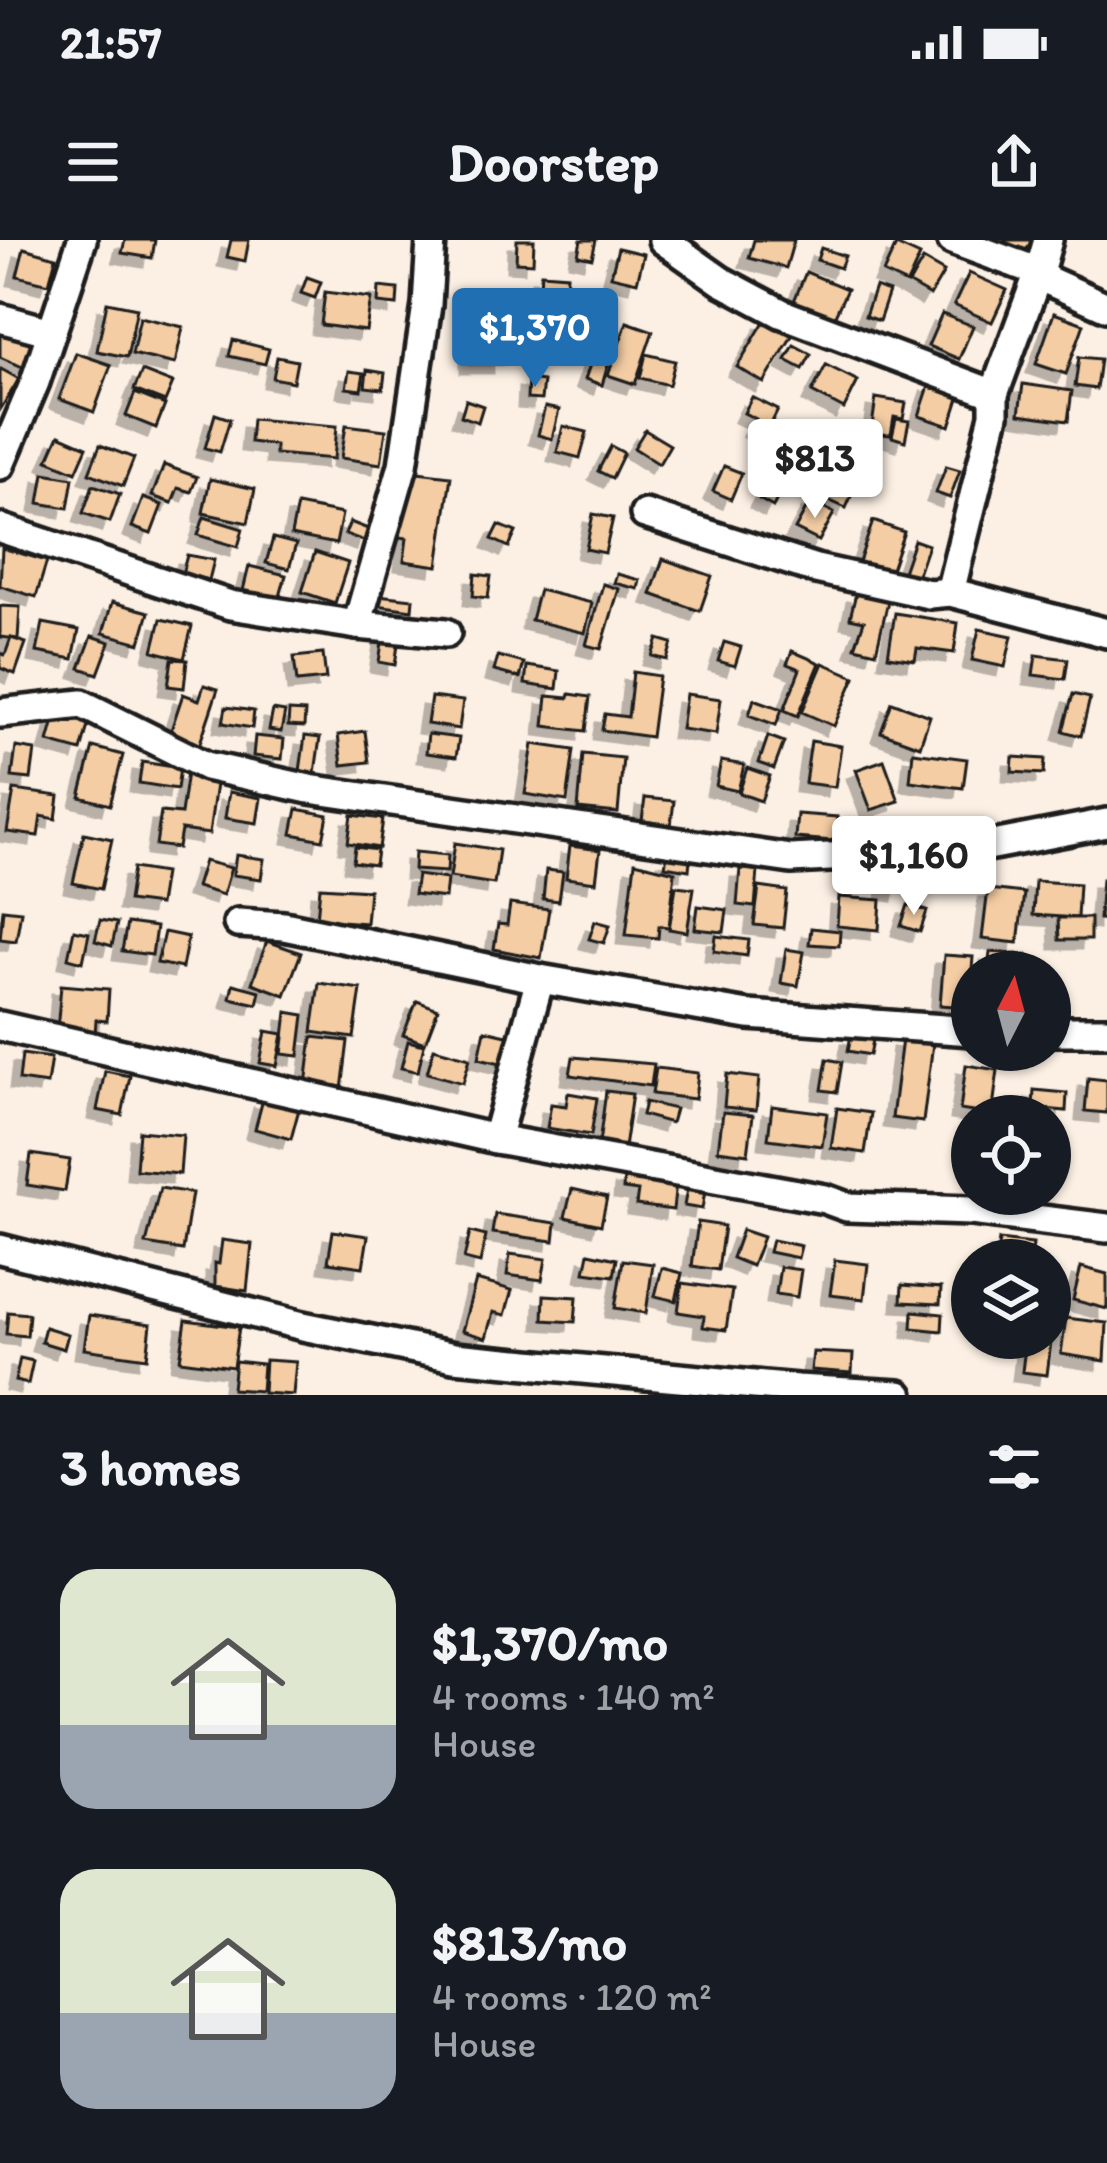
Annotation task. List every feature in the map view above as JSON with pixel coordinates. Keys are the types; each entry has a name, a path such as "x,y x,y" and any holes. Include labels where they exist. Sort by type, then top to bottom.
{"street":[{"path":"0,465 82,240"},
{"path":"357,625 403,465 428,305 431,240"},
{"path":"663,240 721,281 783,314 994,394"},
{"path":"952,240 1039,272 1107,308"},
{"path":"950,592 994,415 994,394 1048,240"},
{"path":"0,318 51,332"},
{"path":"644,514 816,568 928,594 950,592 1107,633"},
{"path":"0,528 230,605 446,633"},
{"path":"0,713 82,704 206,766 310,789 791,859 967,850 1107,823"},
{"path":"238,923 284,926 540,980 748,1015 951,1029"},
{"path":"496,1139 540,980"},
{"path":"0,1026 496,1139 825,1199 847,1207 971,1211 1107,1228"},
{"path":"1071,1031 1107,1031"},
{"path":"0,1249 303,1325 454,1357 899,1395"}],"building":[{"path":"125,240 155,240 152,258 122,253"},
{"path":"231,240 249,240 245,261 227,257"},
{"path":"517,240 534,240 533,263 516,262"},
{"path":"581,240 596,240 592,258 578,255"},
{"path":"754,240 794,240 786,268 749,258"},
{"path":"994,240 1032,240 1022,257"},
{"path":"896,245 920,256 907,284 883,273"},
{"path":"24,248 56,257 49,284 17,276"},
{"path":"618,248 644,254 637,282 611,276"},
{"path":"821,248 845,256 840,268 817,260"},
{"path":"923,260 944,272 930,296 909,284"},
{"path":"806,272 847,289 832,322 792,306"},
{"path":"541,273 567,275 564,312 538,310"},
{"path":"969,273 1007,290 992,322 954,305"},
{"path":"307,277 321,282 315,298 301,293"},
{"path":"379,287 398,289 397,305 378,303"},
{"path":"875,287 889,292 879,321 865,316"},
{"path":"325,292 371,298 366,331 321,325"},
{"path":"500,301 502,364 470,364 469,302"},
{"path":"107,302 137,308 127,357 97,351"},
{"path":"1054,313 1084,324 1066,374 1036,364"},
{"path":"942,314 973,326 959,359 928,346"},
{"path":"140,317 183,327 175,364 132,354"},
{"path":"765,320 792,336 764,383 737,367"},
{"path":"627,322 653,331 635,384 608,375"},
{"path":"0,329 35,344 25,368 0,357"},
{"path":"233,340 269,349 265,364 229,356"},
{"path":"794,345 811,354 803,369 786,360"},
{"path":"76,353 111,365 94,412 59,399"},
{"path":"594,353 610,358 602,385 585,379"},
{"path":"646,354 675,361 669,385 640,378"},
{"path":"277,357 297,361 293,382 273,378"},
{"path":"1079,357 1100,359 1096,389 1075,386"},
{"path":"826,365 858,381 844,409 812,392"},
{"path":"367,370 385,373 383,389 365,387"},
{"path":"0,371 19,379 0,410"},
{"path":"142,371 173,383 165,402 134,390"},
{"path":"349,371 364,373 361,390 346,388"},
{"path":"528,379 543,381 541,400 527,399"},
{"path":"930,383 961,392 950,426 919,416"},
{"path":"1023,384 1072,391 1068,421 1019,414"},
{"path":"135,393 165,405 156,428 126,416"},
{"path":"752,397 778,410 766,434 752,428 756,419 744,413"},
{"path":"876,398 906,403 903,419 894,417 891,435 871,433"},
{"path":"466,400 483,406 478,422 461,416"},
{"path":"545,407 559,410 552,439 538,435"},
{"path":"215,414 230,419 220,452 205,448"},
{"path":"252,419 337,426 334,459 275,454 275,445 250,442"},
{"path":"896,419 909,421 905,441 892,437"},
{"path":"346,425 386,430 381,464 341,458"},
{"path":"563,426 587,432 580,458 557,452"},
{"path":"645,430 670,445 659,464 634,448"},
{"path":"59,435 87,447 76,472 48,460"},
{"path":"100,445 134,458 123,486 89,473"},
{"path":"611,446 624,453 612,478 598,471"},
{"path":"164,465 197,477 191,492 178,488 172,503 152,496"},
{"path":"724,466 742,473 731,499 713,491"},
{"path":"946,466 960,470 950,498 936,493"},
{"path":"409,471 451,476 438,566 404,561 407,538 400,537"},
{"path":"824,472 856,485 846,508 815,494"},
{"path":"44,473 73,478 68,508 39,503"},
{"path":"772,474 786,481 773,507 759,499"},
{"path":"210,479 255,489 248,523 203,513"},
{"path":"93,485 120,494 110,522 83,513"},
{"path":"143,498 162,505 151,534 132,527"},
{"path":"811,500 834,513 819,541 795,529"},
{"path":"297,505 342,514 336,544 291,535"},
{"path":"593,514 613,518 605,553 586,549"},
{"path":"204,517 243,529 238,547 198,535"},
{"path":"873,521 904,532 890,572 859,562"},
{"path":"350,522 368,529 364,541 345,534"},
{"path":"499,525 516,532 509,547 492,539"},
{"path":"273,538 296,544 289,569 266,563"},
{"path":"914,540 928,545 917,577 903,572"},
{"path":"2,548 47,561 36,597 0,586"},
{"path":"315,552 348,563 335,603 302,592"},
{"path":"187,555 214,560 209,580 182,574"},
{"path":"663,559 712,576 700,611 651,594"},
{"path":"249,566 286,575 278,604 242,595"},
{"path":"475,574 491,576 488,598 473,596"},
{"path":"617,574 640,580 638,589 614,583"},
{"path":"603,584 619,589 601,649 586,645"},
{"path":"539,590 592,603 585,633 531,620"},
{"path":"856,593 888,601 876,652 855,647 864,621 850,618"},
{"path":"378,595 413,599 412,610 377,605"},
{"path":"112,602 149,612 140,643 103,633"},
{"path":"0,606 20,607 18,639 0,637"},
{"path":"895,613 958,623 954,653 917,648 915,660 888,656"},
{"path":"161,619 192,626 184,659 153,651"},
{"path":"43,623 79,630 73,659 37,652"},
{"path":"979,629 1012,636 1005,667 972,660"},
{"path":"92,636 110,642 98,674 80,668"},
{"path":"383,636 399,638 395,665 379,662"},
{"path":"11,638 26,643 15,674 0,668 0,653 5,655"},
{"path":"658,639 672,643 667,660 652,656"},
{"path":"724,642 741,647 735,666 718,661"},
{"path":"792,651 820,663 798,716 784,710 800,669 787,664"},
{"path":"323,654 326,679 297,682 294,657"},
{"path":"1036,655 1068,659 1065,679 1033,675"},
{"path":"498,656 524,663 520,678 494,671"},
{"path":"172,659 187,660 184,688 168,686"},
{"path":"823,663 855,677 834,726 802,712"},
{"path":"527,666 559,671 557,689 525,684"},
{"path":"633,672 659,676 651,737 602,730 605,714 628,717"},
{"path":"204,685 218,689 198,749 168,739 183,694 199,700"},
{"path":"570,694 590,697 586,731 544,726 547,696 569,698"},
{"path":"686,694 721,699 716,734 681,729"},
{"path":"1073,694 1090,698 1081,736 1063,731"},
{"path":"431,697 463,701 459,729 427,724"},
{"path":"754,699 782,709 776,725 749,715"},
{"path":"892,702 930,716 920,746 881,732"},
{"path":"226,707 254,711 252,728 223,723"},
{"path":"273,710 285,712 281,732 269,730"},
{"path":"289,711 305,712 304,727 288,726"},
{"path":"56,713 89,722 81,751 48,742"},
{"path":"365,731 369,762 342,765 338,735"},
{"path":"428,734 459,738 456,757 426,753"},
{"path":"255,736 284,739 282,759 253,756"},
{"path":"305,736 320,738 314,780 299,778"},
{"path":"768,736 784,742 774,769 759,763"},
{"path":"811,741 841,746 835,787 805,783"},
{"path":"533,744 574,750 567,801 525,794"},
{"path":"16,747 35,750 31,779 12,777"},
{"path":"93,747 123,755 110,805 80,797"},
{"path":"913,752 967,759 963,788 910,781"},
{"path":"583,754 623,758 618,813 578,809"},
{"path":"1013,757 1045,759 1044,774 1012,772"},
{"path":"884,760 899,801 871,810 856,770"},
{"path":"721,761 744,765 738,791 716,786"},
{"path":"142,762 180,768 177,789 139,783"},
{"path":"747,768 770,776 761,801 739,793"},
{"path":"187,772 217,777 209,834 181,830 178,848 156,845 161,812 181,814"},
{"path":"14,790 59,796 56,819 41,816 38,836 7,832"},
{"path":"229,792 261,798 257,823 225,818"},
{"path":"645,798 674,801 671,825 642,821"},
{"path":"297,809 328,815 323,840 292,834"},
{"path":"797,814 837,817 834,841 795,838"},
{"path":"352,815 383,819 379,848 348,843"},
{"path":"84,833 112,839 101,889 73,883"},
{"path":"455,843 499,850 494,884 450,877"},
{"path":"570,846 600,850 596,882 566,878"},
{"path":"355,847 377,850 375,865 353,862"},
{"path":"415,852 448,855 447,872 414,870"},
{"path":"236,855 264,859 261,879 233,875"},
{"path":"667,856 690,859 689,870 665,866"},
{"path":"204,861 231,868 223,895 196,887"},
{"path":"635,862 675,872 669,927 659,926 658,938 626,935"},
{"path":"133,868 164,873 159,905 128,901"},
{"path":"740,869 758,870 755,907 737,905"},
{"path":"546,870 563,872 559,901 543,899"},
{"path":"888,874 904,876 901,892 886,890"},
{"path":"417,875 447,879 445,898 414,894"},
{"path":"1102,879 1107,879 1107,920 1099,919"},
{"path":"1035,881 1079,884 1077,918 1033,915"},
{"path":"676,886 694,888 687,932 669,929"},
{"path":"320,887 369,890 366,923 317,919"},
{"path":"759,887 787,891 783,928 754,925"},
{"path":"988,889 1024,893 1018,943 982,939"},
{"path":"839,897 881,900 879,930 837,926"},
{"path":"510,904 549,909 541,958 494,949 498,924 507,925"},
{"path":"908,905 927,911 920,932 901,926"},
{"path":"698,906 727,910 724,932 695,929"},
{"path":"3,909 21,911 16,941 0,939"},
{"path":"1058,918 1090,918 1090,940 1059,940"},
{"path":"100,920 117,923 112,946 95,941"},
{"path":"595,921 610,925 604,943 589,939"},
{"path":"127,923 156,927 152,955 122,951"},
{"path":"811,928 840,931 839,946 809,944"},
{"path":"74,930 89,933 83,962 68,958"},
{"path":"164,932 188,937 182,968 157,963"},
{"path":"716,936 749,940 747,956 714,951"},
{"path":"267,941 301,953 285,995 252,983"},
{"path":"786,949 804,952 798,986 781,983"},
{"path":"944,955 951,955 951,1006 940,1005"},
{"path":"319,983 361,989 354,1038 312,1032"},
{"path":"233,984 260,991 257,1004 230,998"},
{"path":"61,985 109,989 107,1021 96,1020 95,1034 57,1031"},
{"path":"417,1001 438,1009 425,1043 403,1035"},
{"path":"287,1012 304,1015 299,1056 282,1054"},
{"path":"485,1030 511,1036 505,1064 479,1058"},
{"path":"266,1031 283,1034 277,1066 260,1063"},
{"path":"851,1035 873,1040 870,1055 848,1051"},
{"path":"312,1037 348,1041 342,1090 306,1085"},
{"path":"902,1039 933,1043 923,1122 892,1118"},
{"path":"408,1041 424,1045 418,1072 401,1068"},
{"path":"434,1048 470,1058 463,1083 427,1073"},
{"path":"22,1054 51,1058 47,1084 19,1080"},
{"path":"573,1057 654,1064 651,1086 570,1075"},
{"path":"827,1059 842,1062 837,1092 822,1090"},
{"path":"656,1068 698,1073 695,1099 652,1094"},
{"path":"105,1071 130,1076 122,1115 97,1110"},
{"path":"965,1071 998,1071 995,1095 962,1095"},
{"path":"727,1074 759,1078 756,1110 724,1107"},
{"path":"1088,1078 1107,1080 1107,1113 1085,1111"},
{"path":"1034,1090 1067,1093 1067,1095 1034,1095"},
{"path":"606,1091 632,1094 624,1148 599,1144"},
{"path":"568,1093 597,1098 591,1135 547,1128 551,1104 566,1106"},
{"path":"263,1099 299,1109 291,1139 255,1129"},
{"path":"645,1102 675,1109 671,1123 642,1115"},
{"path":"772,1106 827,1113 822,1146 768,1139"},
{"path":"837,1108 871,1113 865,1153 831,1148"},
{"path":"723,1112 753,1115 748,1154 718,1150"},
{"path":"139,1131 183,1135 180,1174 136,1170"},
{"path":"31,1154 70,1160 65,1191 27,1185"},
{"path":"624,1177 676,1183 673,1210 636,1205 638,1191 623,1189"},
{"path":"160,1188 192,1193 183,1250 146,1244"},
{"path":"572,1189 607,1197 601,1225 565,1217"},
{"path":"687,1189 705,1191 702,1209 684,1206"},
{"path":"495,1214 556,1223 554,1241 492,1233"},
{"path":"698,1222 724,1226 718,1270 692,1266"},
{"path":"742,1230 763,1237 752,1266 732,1258"},
{"path":"333,1231 368,1236 363,1267 328,1262"},
{"path":"470,1232 486,1236 480,1263 464,1259"},
{"path":"222,1240 252,1244 247,1291 215,1286"},
{"path":"772,1240 801,1246 798,1258 769,1252"},
{"path":"589,1253 617,1259 614,1276 585,1272"},
{"path":"510,1254 546,1259 542,1280 507,1275"},
{"path":"623,1260 653,1264 646,1313 615,1308"},
{"path":"835,1260 868,1264 864,1299 830,1295"},
{"path":"780,1267 801,1270 797,1297 776,1294"},
{"path":"1081,1267 1107,1274 1107,1309 1073,1300"},
{"path":"662,1268 682,1273 676,1301 655,1296"},
{"path":"476,1280 512,1290 505,1315 493,1312 486,1338 462,1331"},
{"path":"682,1283 732,1290 726,1330 703,1327 704,1316 678,1312"},
{"path":"902,1285 941,1288 940,1304 901,1302"},
{"path":"544,1295 577,1297 575,1322 543,1320"},
{"path":"913,1311 943,1314 942,1331 912,1328"},
{"path":"8,1312 29,1314 27,1336 6,1334"},
{"path":"89,1315 151,1324 147,1358 84,1349"},
{"path":"1071,1319 1107,1323 1105,1361 1071,1356"},
{"path":"186,1320 239,1327 233,1367 180,1360"},
{"path":"45,1327 68,1334 64,1349 41,1342"},
{"path":"813,1352 853,1354 852,1373 811,1370"},
{"path":"20,1358 33,1361 28,1384 15,1381"},
{"path":"1024,1359 1049,1359 1047,1375 1022,1372"},
{"path":"265,1360 296,1362 293,1395 263,1393"},
{"path":"235,1361 263,1364 261,1391 232,1389"}]}
